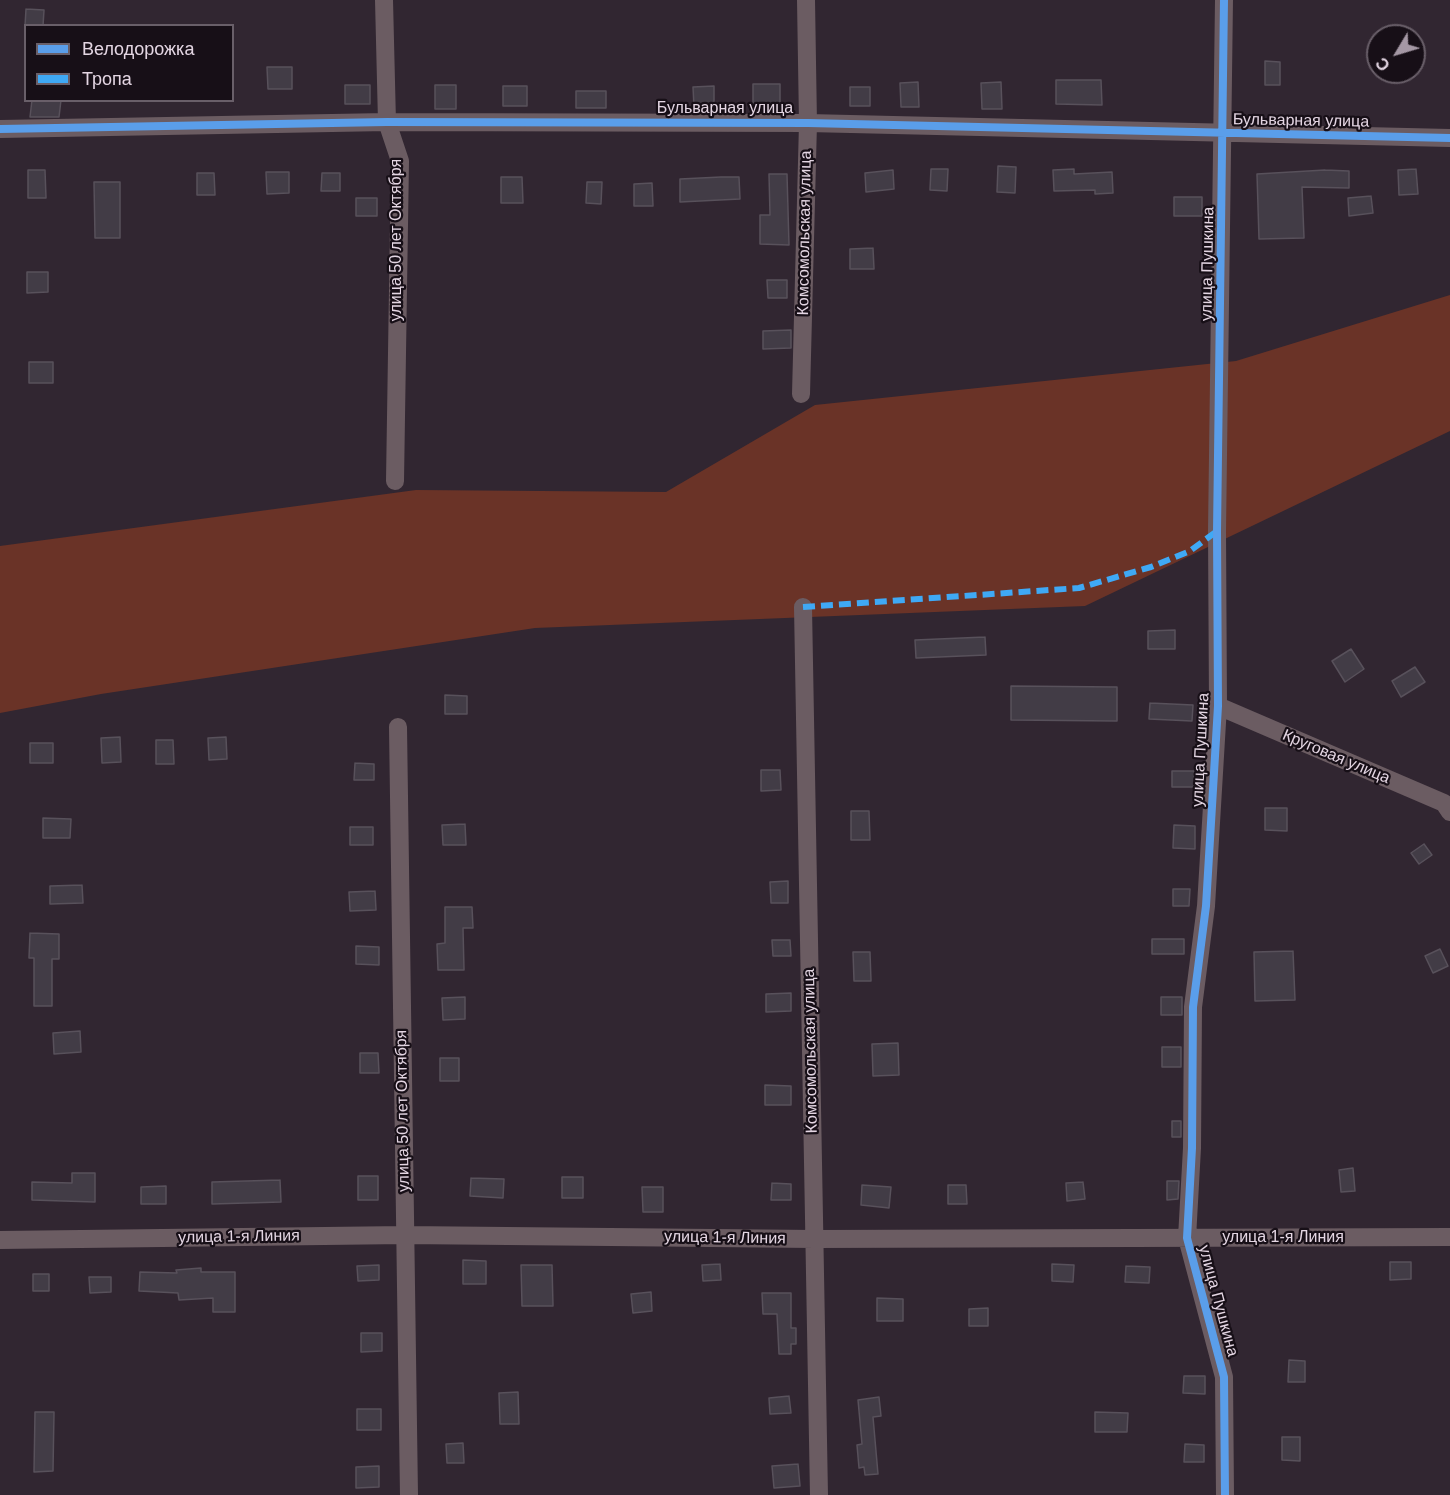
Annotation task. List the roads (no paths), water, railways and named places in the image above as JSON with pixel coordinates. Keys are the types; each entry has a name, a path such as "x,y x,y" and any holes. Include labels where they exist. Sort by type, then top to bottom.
{"street":[{"name":"улица 50 лет Октября","path":"384,0 387,122 400,161 395,481"},
{"name":"Комсомольская улица","path":"801,394 808,123 806,0"},
{"name":"улица Пушкина","path":"1224,0 1217,531 1218,705 1206,906 1193,1007 1192,1148 1187,1238 1224,1377 1225,1495"},
{"name":"Бульварная улица","path":"0,129 387,122 808,123 1450,138"},
{"name":"Комсомольская улица","path":"803,607 819,1495"},
{"name":"Круговая улица","path":"1218,705 1448,805"},
{"name":"улица 50 лет Октября","path":"398,727 409,1495"},
{"name":"улица 1-я Линия","path":"0,1240 405,1235 815,1239 1450,1237"}]}
